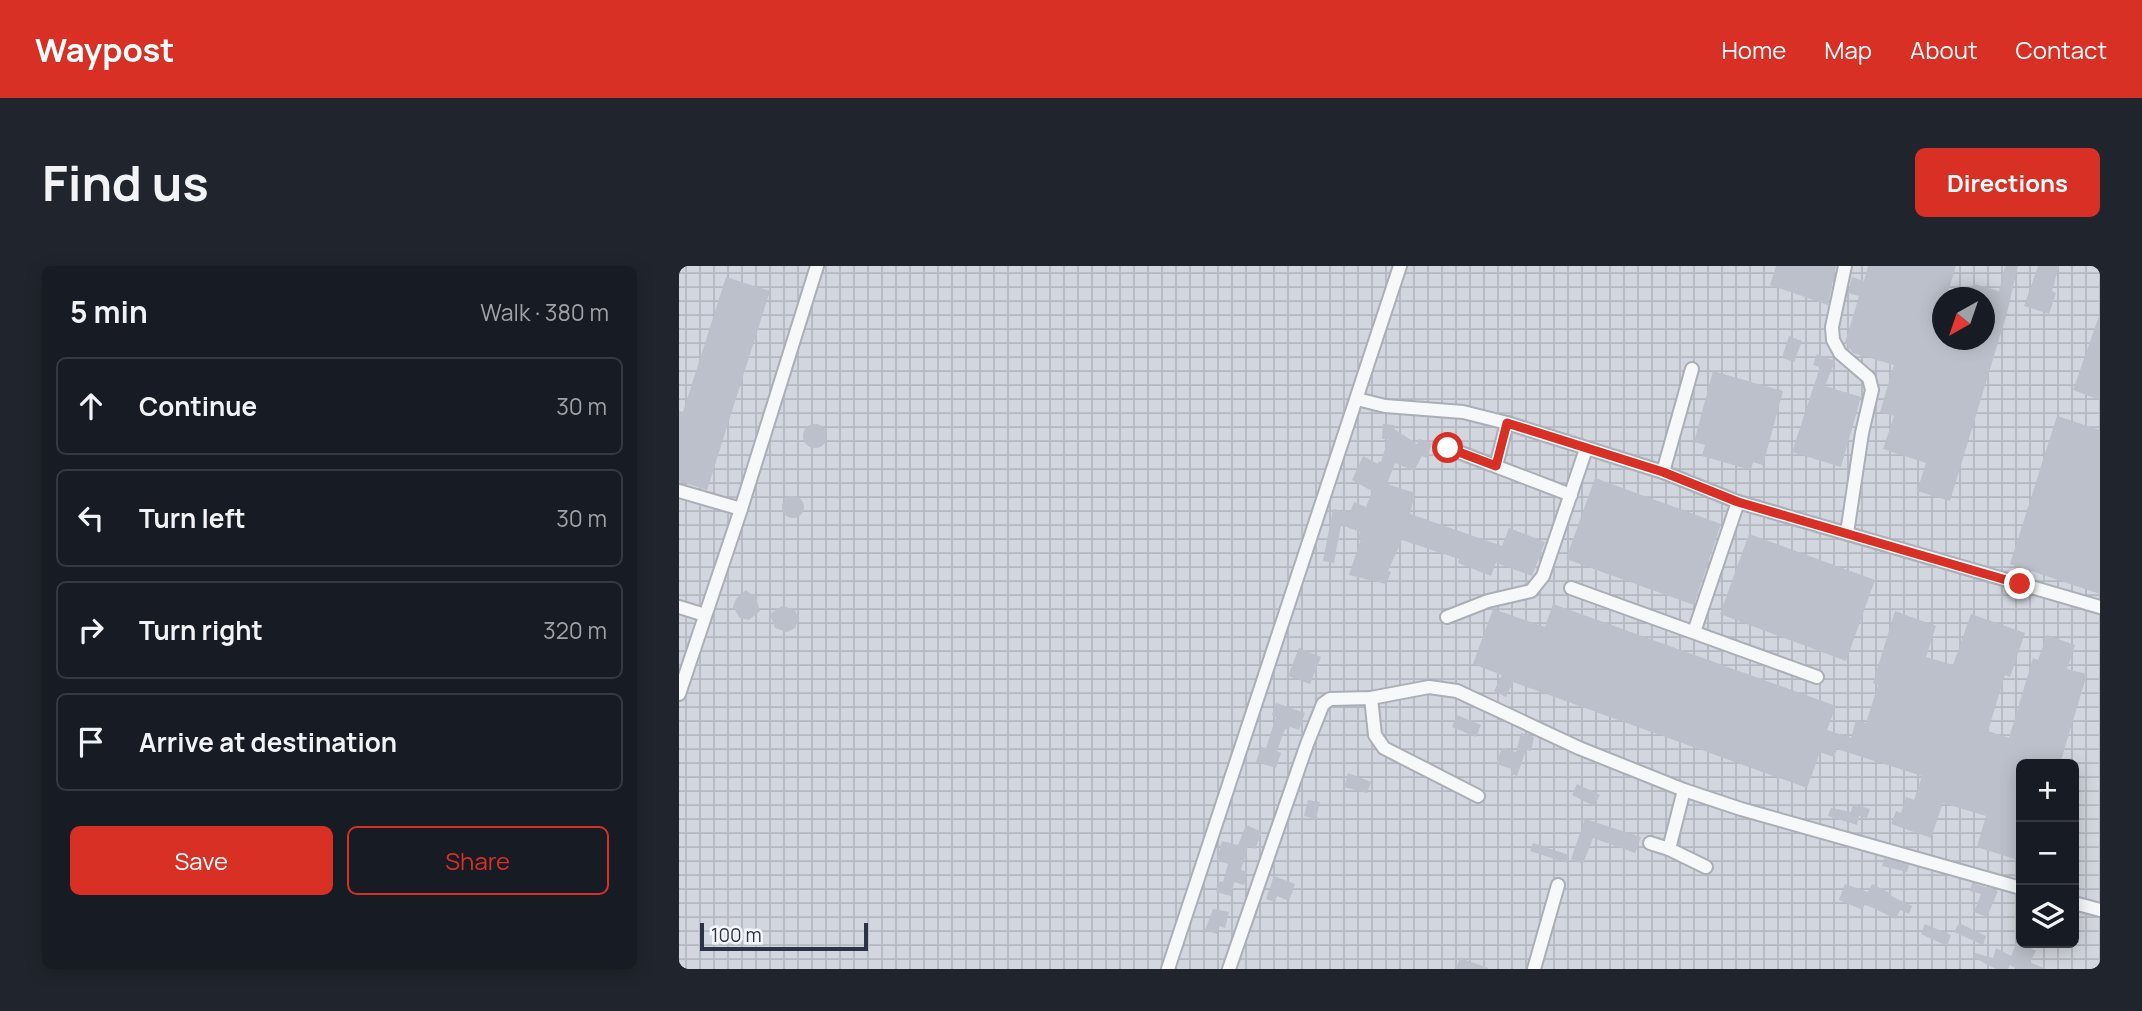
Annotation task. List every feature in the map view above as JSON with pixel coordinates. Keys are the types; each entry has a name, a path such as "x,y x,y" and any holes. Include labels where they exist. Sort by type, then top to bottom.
{"street":[{"path":"679,694 741,509 817,266"},
{"path":"1168,969 1400,266"},
{"path":"1845,266 1832,327 1833,341 1840,353 1869,378 1872,390 1861,433 1847,533"},
{"path":"1663,472 1692,369"},
{"path":"1357,399 1385,406 1463,412 1507,423 1663,472 1738,502 2100,607"},
{"path":"1496,466 1507,423"},
{"path":"1448,448 1571,495"},
{"path":"1447,617 1488,601 1523,594 1538,585 1586,449"},
{"path":"679,491 741,509"},
{"path":"1694,632 1738,502"},
{"path":"1571,588 1817,677"},
{"path":"679,607 705,615"},
{"path":"1229,969 1323,704 1330,699 1371,698 1429,687 1457,691 1579,748 1684,790 1741,809 2016,887"},
{"path":"1371,698 1375,735 1384,748 1478,796"},
{"path":"1668,849 1684,790"},
{"path":"1650,843 1706,867"},
{"path":"1534,969 1558,885"},
{"path":"2079,904 2100,910"}],"shaded area":[{"path":"679,266 2100,266 2100,969 679,969"}],"building":[{"path":"1776,266 1836,266 1828,305 1770,285"},
{"path":"1868,266 1956,266 1949,287 1932,287 1932,350 1995,350 1995,290 1999,291 2005,266 2018,266 2007,313 1950,501 1917,491 1926,463 1883,449 1894,416 1880,412 1894,365 1853,353 1845,343 1859,296 1848,293 1852,277 1864,281"},
{"path":"2038,266 2059,266 2052,291 2056,293 2049,314 2024,306"},
{"path":"726,277 770,291 707,490 679,481 679,411 683,412"},
{"path":"2100,316 2100,400 2073,390"},
{"path":"1789,336 1802,341 1794,362 1782,358"},
{"path":"1817,354 1835,361 1825,386 1861,397 1841,467 1792,452 1820,367 1813,365"},
{"path":"1713,371 1783,391 1763,465 1753,462 1751,470 1702,456 1705,445 1694,442"},
{"path":"2057,416 2100,430 2100,594 2010,564"},
{"path":"815,424 823,428 827,436 823,444 815,448 807,444 803,436 807,428"},
{"path":"1383,424 1394,425 1394,429 1417,444 1419,439 1432,443 1427,458 1422,456 1414,471 1395,463 1387,484 1415,493 1410,514 1502,546 1509,528 1545,542 1532,576 1496,563 1491,576 1458,563 1459,559 1402,540 1388,571 1391,572 1386,584 1349,575 1361,539 1358,537 1360,532 1341,525 1334,563 1323,561 1333,509 1350,512 1354,502 1366,507 1372,491 1352,480 1363,456 1378,464 1381,462 1388,439 1382,439"},
{"path":"1595,478 1721,524 1694,605 1566,559"},
{"path":"793,496 801,499 804,507 801,515 793,518 785,515 782,507 785,499"},
{"path":"1749,534 1875,580 1846,661 1720,614"},
{"path":"746,590 756,598 760,611 749,620 740,618 733,607 736,599"},
{"path":"1553,604 1836,706 1827,730 1851,738 1856,720 1866,723 1878,685 1873,683 1895,611 1936,626 1926,657 1953,665 1971,614 2025,633 2010,677 2005,675 1988,731 2009,738 2033,658 2038,660 2047,635 2075,645 2067,669 2087,674 2062,759 2016,759 2016,859 1977,847 1986,816 1943,803 1931,838 1891,824 1896,811 1901,813 1906,797 1914,800 1922,776 1837,749 1834,757 1820,752 1807,788 1513,682 1506,697 1494,691 1502,675 1473,664 1493,609 1545,627"},
{"path":"782,606 795,610 798,619 795,628 787,632 775,628 770,614"},
{"path":"1299,648 1321,657 1310,684 1288,676"},
{"path":"1276,703 1305,713 1299,730 1290,727 1289,730 1285,729 1277,751 1281,753 1276,768 1256,762 1261,747 1266,748 1276,717 1272,715"},
{"path":"1457,715 1481,725 1476,737 1452,727"},
{"path":"1521,733 1534,737 1531,751 1526,750 1517,776 1511,774 1512,769 1496,764 1502,748 1516,752"},
{"path":"1348,773 1371,782 1367,793 1344,787"},
{"path":"1577,784 1600,795 1594,806 1572,795"},
{"path":"1308,800 1320,802 1316,819 1304,816"},
{"path":"1853,804 1870,809 1867,818 1859,816 1857,825 1828,816 1831,808 1851,812"},
{"path":"1585,819 1641,837 1635,853 1593,838 1583,864 1571,859"},
{"path":"1246,825 1262,832 1255,849 1248,846 1241,870 1247,872 1244,885 1234,882 1231,896 1216,892 1220,881 1223,882 1228,864 1217,861 1222,841 1238,845"},
{"path":"1533,843 1569,855 1567,863 1530,851"},
{"path":"1884,858 1909,865 1907,872 1882,866"},
{"path":"1274,876 1295,884 1289,901 1277,896 1275,902 1266,899"},
{"path":"1972,883 1998,891 1987,917 1974,912 1981,894 1970,891"},
{"path":"1845,884 1868,892 1872,884 1912,906 1909,914 1900,910 1896,919 1871,907 1864,905 1863,910 1839,900"},
{"path":"1213,909 1229,912 1225,928 1219,926 1217,934 1205,930"},
{"path":"1959,923 1986,936 1983,945 1954,932"},
{"path":"1925,924 1951,935 1947,946 1921,934"},
{"path":"2016,944 2016,948 2030,948 2036,951 2030,962 2046,969 2017,969 2010,965 2008,969 1996,969 1973,957 1975,953 1993,958 1996,948 2011,956"},
{"path":"1460,958 1488,968 1488,969 1456,969"}],"route":[{"path":"1448,448 1496,466 1507,423 1663,472 1738,502 2020,584"}]}
